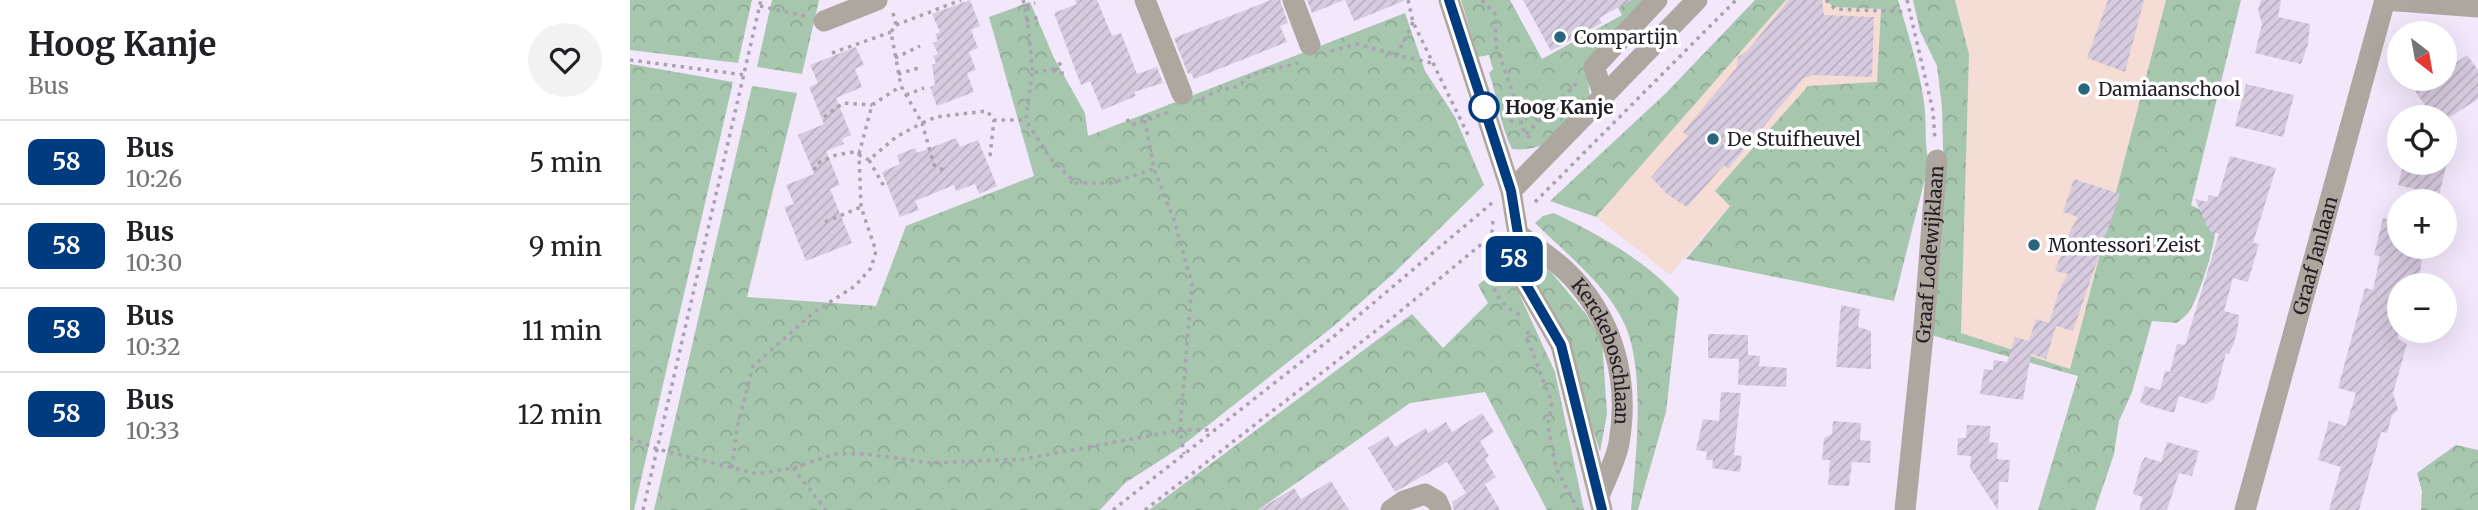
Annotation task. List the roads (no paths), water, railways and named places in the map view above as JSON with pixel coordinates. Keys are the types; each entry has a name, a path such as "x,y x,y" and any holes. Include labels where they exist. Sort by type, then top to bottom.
{"street":[{"path":"1145,0 1184,101"},
{"path":"1293,0 1314,52"},
{"name":"Kerckeboschlaan","path":"1449,0 1488,118 1503,196 1517,226 1566,271 1604,319 1618,356 1623,396 1619,446 1601,502"},
{"path":"1604,96 1594,67 1657,0"},
{"path":"1503,196 1546,156 1697,0"},
{"path":"2385,0 2478,7"},
{"name":"Graaf Janlaan","path":"2245,510 2385,0"},
{"path":"824,21 885,6"},
{"name":"Graaf Lodewijklaan","path":"1905,510 1924,326 1937,160"},
{"name":"Kerckeboschlaan","path":"1517,226 1513,262 1561,345 1601,502"},
{"path":"1391,510 1404,501 1425,494 1437,500 1441,510"}],"place":[{"name":"Compartijn","path":"1560,37"},
{"name":"Damiaanschool","path":"2084,89"},
{"name":"Hoog Kanje","path":"1484,107"},
{"name":"De Stuifheuvel","path":"1713,139"},
{"name":"Montessori Zeist","path":"2034,245"}]}
